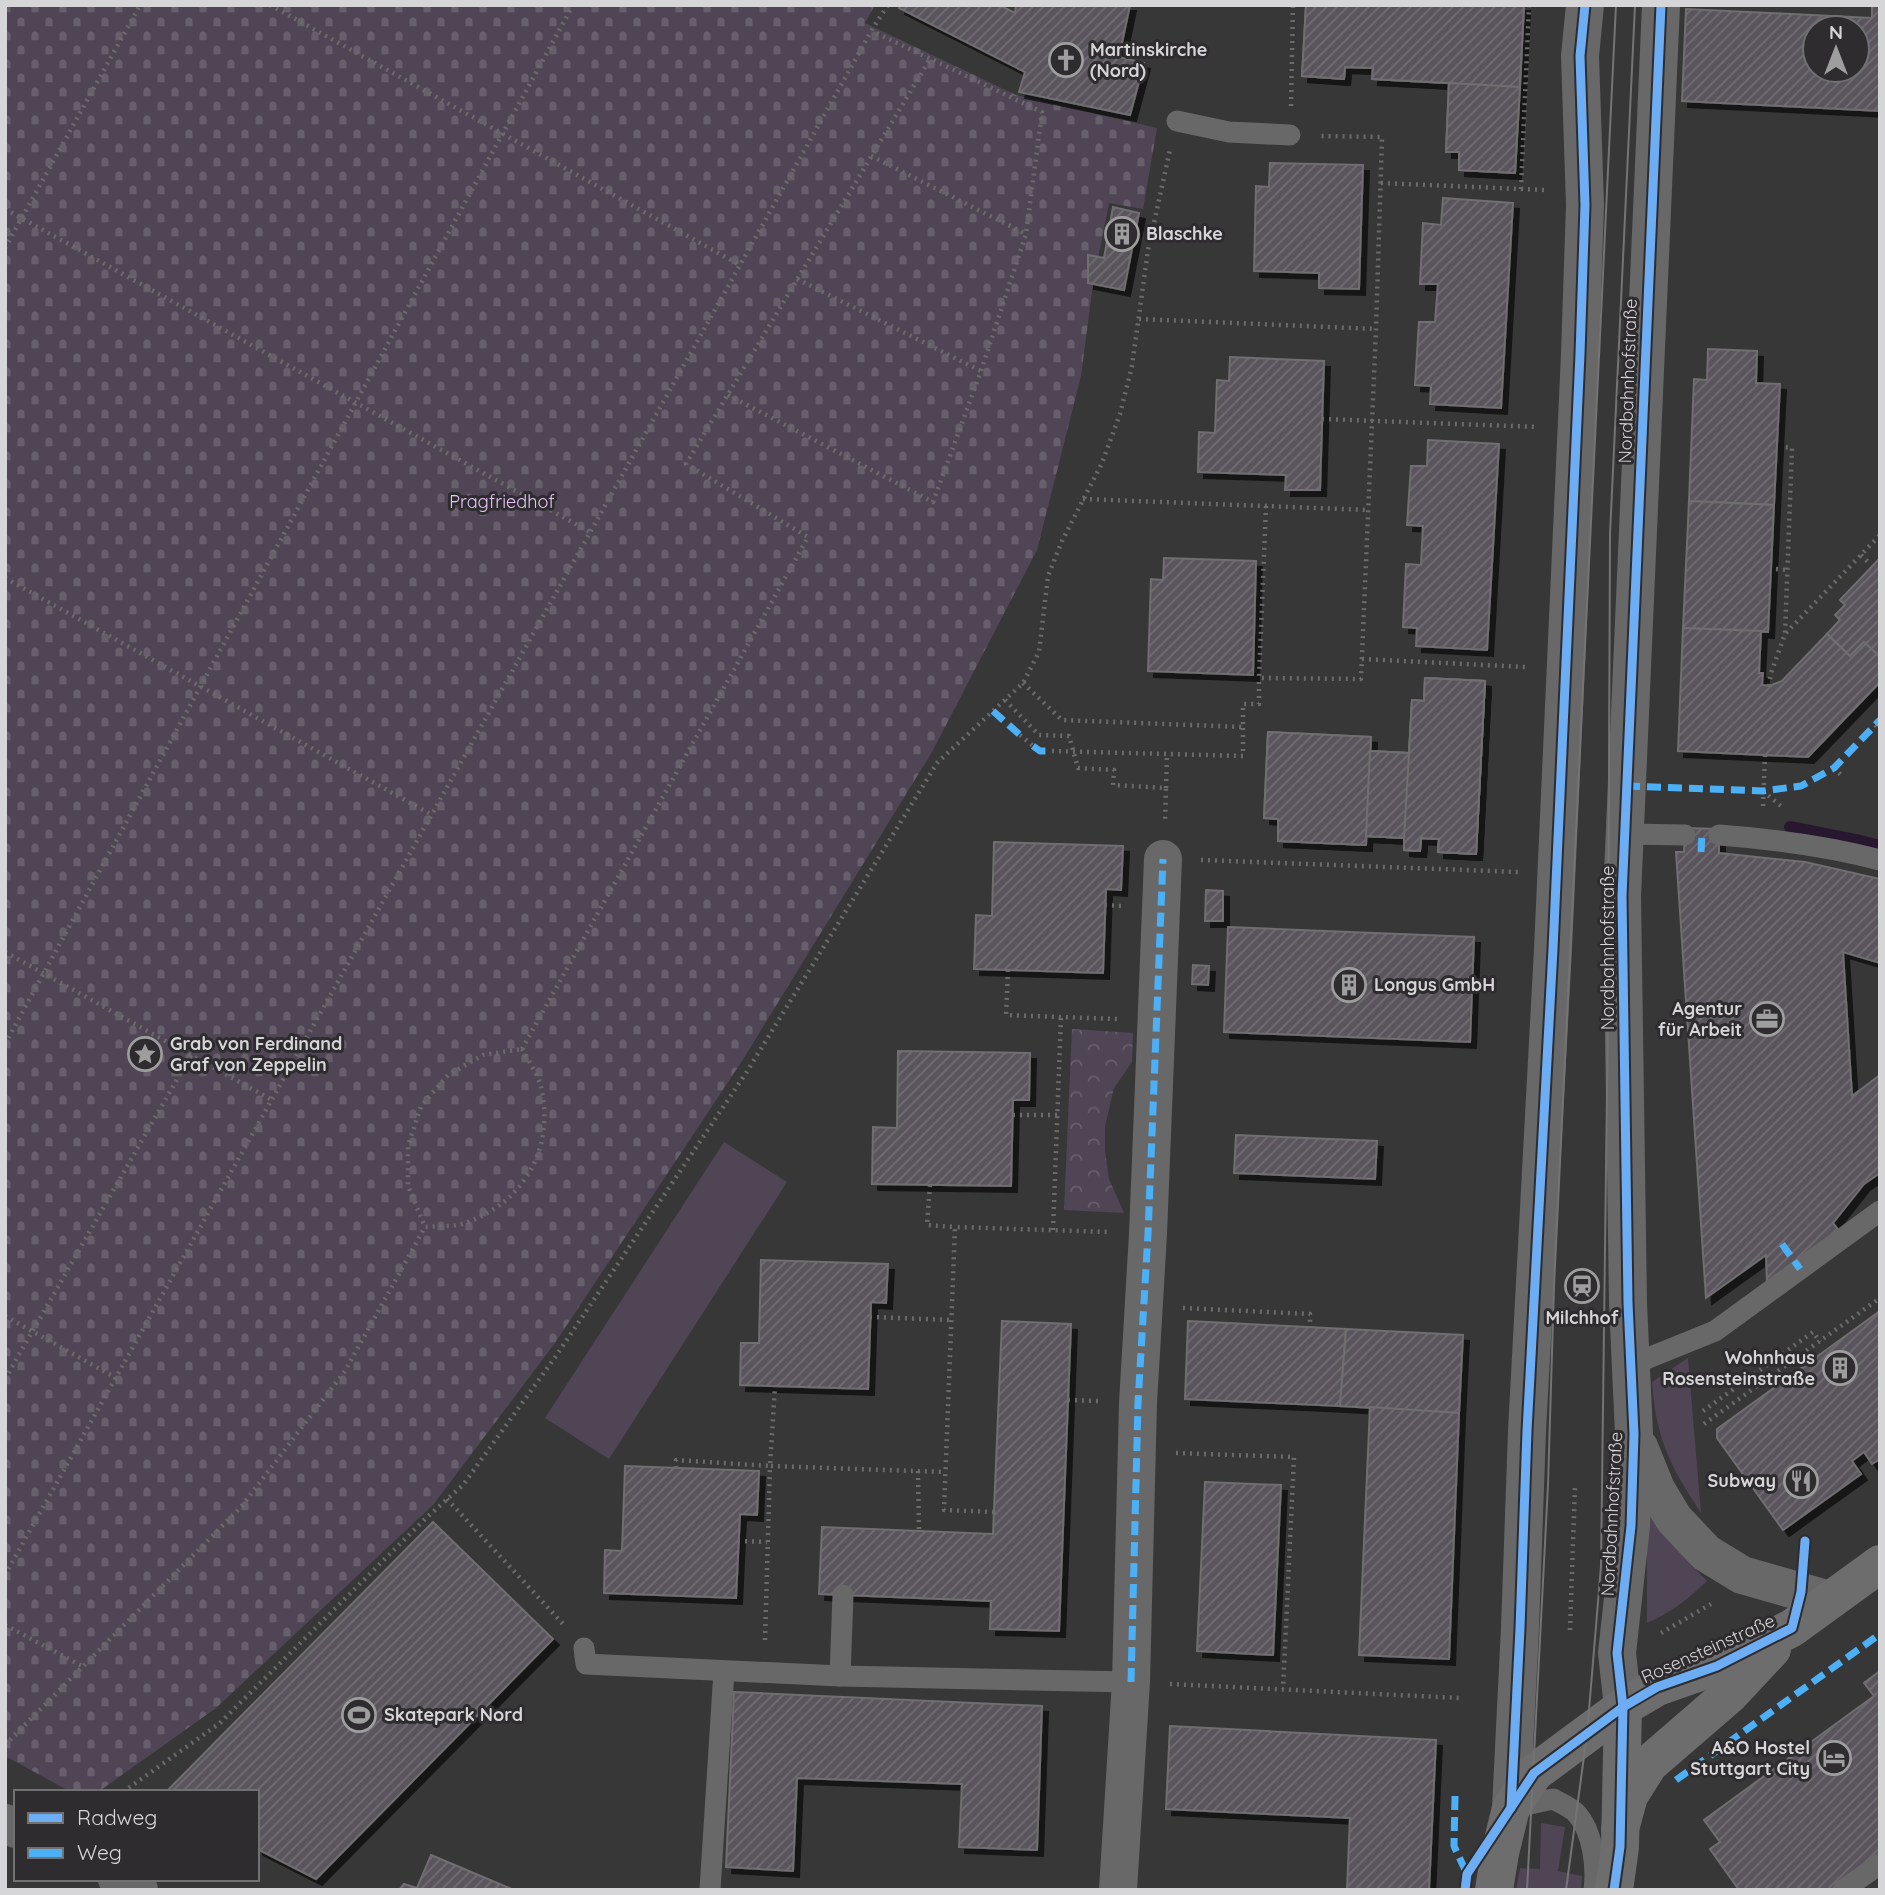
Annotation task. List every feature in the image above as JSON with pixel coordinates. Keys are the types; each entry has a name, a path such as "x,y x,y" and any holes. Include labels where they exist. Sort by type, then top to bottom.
{"street":[{"path":"1494,1890 1511,1808 1527,1418 1554,935 1585,205 1580,56 1585,5"},
{"name":"Nordbahnhofstraße","path":"1614,1890 1620,1847 1623,1707 1617,1653 1630,1526 1634,1434 1628,1303 1622,896 1661,5"},
{"path":"1118,1890 1131,1682 1137,1452 1163,859"},
{"path":"1634,1434 1656,1489 1674,1520 1706,1552 1742,1574 1830,1600"},
{"name":"Rosensteinstraße","path":"1511,1808 1534,1773 1623,1707 1657,1687 1717,1666 1792,1628 1880,1564"},
{"name":"Rosensteinstraße","path":"1620,1829 1629,1796 1649,1764 1730,1694 1792,1628"},
{"path":"121,1881 139,1890"}],"lane":[{"path":"1177,121 1229,132 1290,135"},
{"path":"1625,834 1685,835"},
{"path":"1719,835 1812,845 1880,860"},
{"path":"1631,1365 1715,1331 1880,1211"},
{"path":"840,1676 843,1595"},
{"path":"584,1648 586,1664 840,1676 1131,1682"},
{"path":"710,1890 724,1671"},
{"path":"1511,1808 1553,1799 1576,1813 1590,1835 1594,1890"},
{"path":"1843,1890 1880,1864"}],"path":[{"path":"5,247 140,5"},
{"path":"271,5 740,265"},
{"path":"5,1044 573,5"},
{"path":"5,1575 888,5"},
{"path":"1259,678 1361,679 1382,137 1290,135 1293,5"},
{"path":"1521,189 1529,5"},
{"path":"728,395 933,502 1026,234 1042,112 872,31"},
{"path":"522,1049 808,537 686,464 930,59"},
{"path":"126,1790 220,1723 463,1485 556,1356 746,1073 937,763 1023,683 1039,652 1048,576 1062,541 1102,463 1120,414 1132,366 1148,250 1177,121"},
{"path":"871,156 1026,234"},
{"path":"1380,183 1553,190"},
{"path":"5,209 590,532"},
{"path":"797,279 981,370"},
{"path":"1139,319 1376,329"},
{"path":"1322,419 1544,427"},
{"path":"1769,686 1785,634 1792,448 1782,447"},
{"path":"1083,499 1368,510"},
{"path":"1052,751 1242,756 1243,704 1259,704 1266,506"},
{"path":"1785,634 1880,536"},
{"path":"1861,555 1869,563"},
{"path":"1776,569 1787,570"},
{"path":"5,578 432,815"},
{"path":"1362,659 1535,668"},
{"path":"1023,683 1062,720 1243,727"},
{"path":"1005,700 1039,735 1069,736 1078,768 1114,770 1113,785 1166,788"},
{"path":"1020,735 1033,746"},
{"path":"1167,754 1163,859 1525,872"},
{"path":"1762,838 1765,755"},
{"path":"1834,768 1841,775"},
{"path":"5,952 272,1100"},
{"path":"1008,970 1006,1015 1156,1020"},
{"path":"1053,1230 1061,1017"},
{"path":"425,1227 466,1223 500,1206 530,1174 545,1133 541,1086 522,1049"},
{"path":"425,1227 408,1186 408,1146 421,1106 448,1075 484,1055 522,1049"},
{"path":"5,1379 191,1055"},
{"path":"1013,1115 1057,1115"},
{"path":"930,1185 927,1225 1148,1234"},
{"path":"5,1745 241,1507 345,1371 425,1227"},
{"path":"955,1227 944,1510 994,1512"},
{"path":"1704,1424 1880,1298"},
{"path":"1144,1306 1310,1314 1310,1327"},
{"path":"5,1316 116,1378"},
{"path":"870,1317 951,1320"},
{"path":"1703,1411 1813,1332 1820,1342"},
{"path":"764,1672 775,1386"},
{"path":"1137,1452 1294,1457 1283,1689"},
{"path":"676,1468 676,1460 945,1472"},
{"path":"918,1471 919,1531"},
{"path":"1570,1630 1575,1486"},
{"path":"447,1499 584,1648"},
{"path":"738,1541 767,1542"},
{"path":"5,1625 82,1666"},
{"path":"1131,1682 1460,1698"}],"green space":[{"name":"Pragfriedhof","path":"5,5 875,5 865,23 1016,95 1157,128 1143,209 1109,203 1093,284 1081,376 1037,550 932,752 742,1061 555,1343 433,1505 216,1708 101,1790 67,1790 5,1756"},
{"path":"1072,1029 1133,1033 1132,1062 1114,1088 1105,1126 1109,1179 1124,1213 1064,1210"},
{"path":"724,1142 787,1182 609,1459 545,1418"},
{"path":"1688,1358 1701,1513 1666,1451 1657,1420 1652,1382"},
{"path":"1647,1498 1690,1564 1707,1581 1679,1605 1647,1623"},
{"path":"1541,1823 1565,1827 1558,1871 1582,1876 1581,1890 1516,1890 1520,1868 1540,1869"}],"building":[{"name":"Martinskirche (Nord)","path":"900,5 999,5 1015,13 1016,5 1130,5 1119,57 1144,63 1130,115 1019,92 1025,72 899,8"},
{"path":"1306,5 1524,5 1520,87 1372,79 1373,68 1345,67 1344,79 1302,76"},
{"path":"1306,5 1524,5 1515,173 1459,170 1459,152 1446,152 1449,83 1372,79 1373,68 1345,67 1344,79 1302,76"},
{"path":"1872,5 1880,5 1880,111 1682,101 1686,9 1801,15 1801,84 1871,84"},
{"path":"1449,83 1520,87 1515,173 1459,170 1459,152 1446,152"},
{"path":"1270,163 1363,165 1359,289 1319,288 1319,273 1254,271 1256,186 1269,187"},
{"path":"1443,198 1513,203 1501,408 1430,404 1431,386 1415,385 1419,322 1435,322 1438,284 1420,284 1423,223 1441,225"},
{"name":"Blaschke","path":"1113,207 1139,213 1124,290 1088,283 1088,255 1104,258"},
{"path":"1708,349 1757,351 1756,383 1780,384 1774,505 1689,501 1694,379 1707,380"},
{"path":"1230,357 1324,361 1320,490 1285,490 1286,475 1198,472 1199,432 1215,433 1217,380 1229,381"},
{"path":"1428,440 1499,444 1487,650 1416,646 1417,628 1403,627 1406,564 1421,565 1423,526 1407,525 1411,466 1427,466"},
{"path":"1689,501 1774,505 1768,632 1683,628"},
{"path":"1164,558 1256,561 1253,675 1148,671 1151,579 1163,580"},
{"path":"1880,558 1880,657 1864,642 1850,656 1827,634 1840,620 1835,615 1845,605 1840,600"},
{"path":"1683,628 1761,631 1759,673 1763,673 1762,685 1769,686 1782,681 1827,634 1850,656 1864,642 1880,657 1880,682 1808,757 1678,751"},
{"path":"1425,678 1485,681 1476,854 1438,852 1439,839 1421,838 1420,851 1404,850 1412,700 1424,701"},
{"path":"1425,678 1485,681 1476,854 1438,852 1439,839 1421,838 1420,851 1404,850 1404,838 1366,836 1370,751 1409,753 1412,700 1424,701"},
{"path":"1425,678 1485,681 1476,854 1438,852 1439,839 1421,838 1420,851 1404,850 1404,838 1366,836 1366,845 1278,841 1278,819 1264,818 1268,732 1371,737 1370,751 1409,753 1412,700 1424,701"},
{"path":"1268,732 1371,737 1366,845 1278,841 1278,819 1264,818"},
{"path":"1370,751 1409,753 1404,838 1366,836"},
{"name":"Agentur für Arbeit","path":"1685,828 1719,829 1719,853 1805,862 1880,879 1880,963 1843,952 1852,1096 1880,1075 1880,1173 1864,1184 1833,1223 1839,1231 1767,1282 1766,1255 1706,1298 1676,852 1684,852"},
{"path":"994,842 1123,846 1121,890 1106,889 1103,973 974,969 976,915 992,916"},
{"path":"1206,890 1223,891 1223,921 1205,921"},
{"name":"Longus GmbH","path":"1228,927 1474,937 1470,1042 1224,1032"},
{"path":"1193,965 1209,966 1208,985 1192,984"},
{"path":"898,1051 1030,1053 1029,1100 1013,1100 1011,1186 872,1184 873,1127 897,1128"},
{"path":"1236,1135 1377,1141 1375,1179 1234,1173"},
{"path":"761,1260 888,1264 886,1303 871,1302 868,1389 740,1385 741,1343 759,1343"},
{"name":"Wohnhaus Rosensteinstraße","path":"1880,1311 1880,1459 1872,1464 1864,1452 1852,1461 1861,1474 1783,1530 1717,1438 1717,1429"},
{"path":"1002,1321 1071,1324 1059,1631 990,1629 991,1601 819,1594 822,1527 993,1534"},
{"path":"1188,1321 1346,1329 1340,1406 1185,1399"},
{"path":"1346,1329 1463,1335 1459,1413 1340,1406"},
{"path":"1370,1407 1459,1413 1449,1659 1359,1655"},
{"path":"625,1466 759,1471 757,1515 740,1514 736,1598 604,1593 605,1550 622,1551"},
{"path":"1205,1482 1281,1485 1273,1655 1197,1651"},
{"name":"Skatepark Nord","path":"433,1522 553,1639 316,1879 259,1850 259,1790 168,1790"},
{"name":"A&O Hostel Stuttgart City","path":"1880,1671 1880,1855 1832,1890 1739,1890 1710,1849 1720,1842 1704,1820 1874,1696 1864,1683"},
{"path":"734,1692 1042,1706 1037,1850 959,1847 962,1784 797,1778 793,1871 726,1867"},
{"path":"1170,1726 1436,1740 1429,1890 1347,1890 1350,1818 1166,1809"},
{"path":"431,1855 514,1890 399,1890 404,1884 417,1888"}],"waterway":[{"path":"1790,827 1880,846"}],"tram line":[{"path":"1527,1890 1616,5"},
{"path":"1566,1890 1587,1734 1601,1566 1608,1012 1610,534 1635,5"}],"marked path":[{"path":"993,711 1020,735"},
{"path":"1626,786 1763,791 1801,786 1834,768 1880,720"},
{"path":"1033,746 1040,751 1052,751"},
{"path":"1701,852 1702,835"},
{"path":"1131,1682 1138,1403 1148,1234 1163,859"},
{"path":"1782,1244 1800,1269"},
{"path":"1676,1780 1880,1634"},
{"path":"1455,1796 1454,1846 1467,1877"}],"cycle path":[{"path":"1511,1808 1580,354 1585,205 1580,56 1585,5"},
{"path":"1614,1890 1620,1847 1623,1707 1617,1653 1631,1526 1634,1434 1628,1303 1622,896 1661,5"},
{"path":"1465,1890 1467,1874 1534,1773 1623,1707 1657,1687 1717,1666 1792,1628 1801,1592 1805,1541"}],"place":[{"name":"Martinskirche (Nord)","path":"1066,60"},
{"name":"Blaschke","path":"1122,234"},
{"name":"Longus GmbH","path":"1349,985"},
{"name":"Agentur für Arbeit","path":"1767,1019"},
{"name":"Grab von Ferdinand Graf von Zeppelin","path":"145,1054"},
{"name":"Milchhof","path":"1582,1286"},
{"name":"Wohnhaus Rosensteinstraße","path":"1840,1368"},
{"name":"Subway","path":"1801,1481"},
{"name":"Skatepark Nord","path":"359,1715"},
{"name":"A&O Hostel Stuttgart City","path":"1834,1758"}]}
